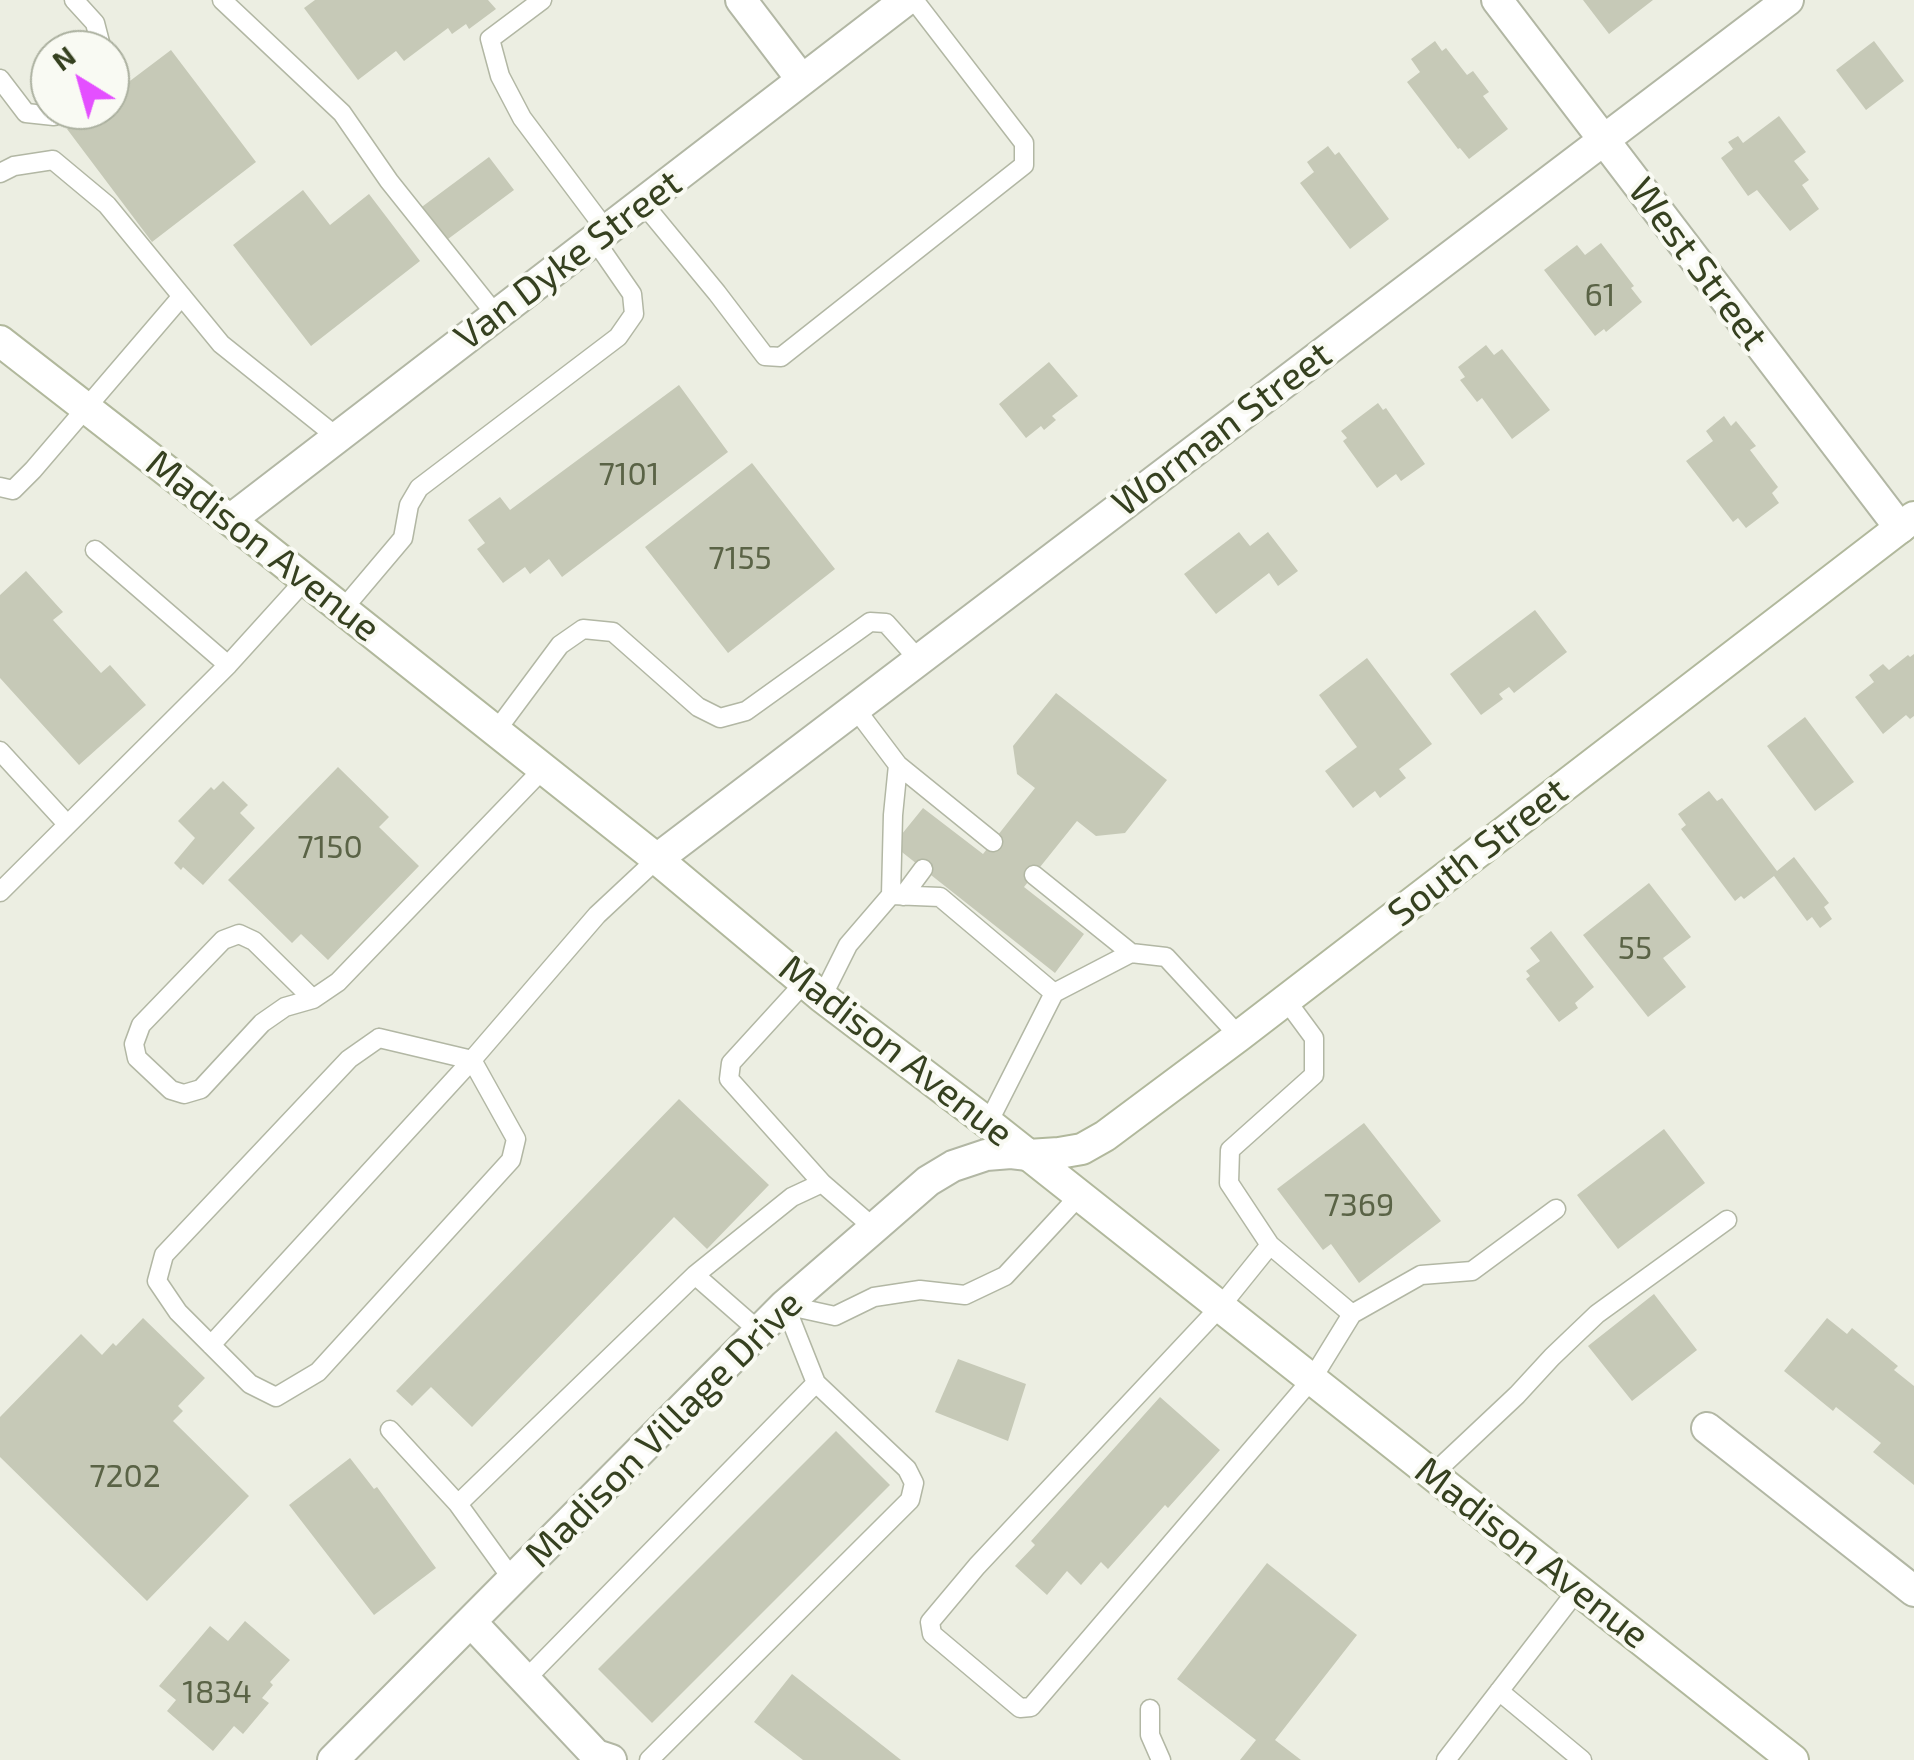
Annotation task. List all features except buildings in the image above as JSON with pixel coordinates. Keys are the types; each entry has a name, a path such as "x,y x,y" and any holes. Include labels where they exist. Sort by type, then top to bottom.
{"street":[{"path":"741,0 802,80"},
{"name":"Van Dyke Street","path":"230,520 906,0"},
{"name":"West Street","path":"1497,0 1907,522"},
{"name":"Worman Street","path":"657,859 1788,0"},
{"name":"Madison Avenue","path":"0,341 1793,1760"},
{"name":"South Street","path":"1028,1155 1060,1153 1090,1145 1239,1036 1907,522"},
{"name":"Madison Village Drive","path":"334,1760 785,1305 928,1181 953,1166 986,1154 1028,1155"},
{"path":"1707,1428 1914,1591"},
{"path":"471,1622 596,1756 611,1760"}],"lane":[{"path":"74,0 97,30"},
{"path":"222,0 342,113 389,181 496,314"},
{"path":"343,609 404,538 410,505 419,488 618,336 634,314 632,294 600,235 522,118 500,76 490,39 542,0"},
{"path":"642,202 765,356 781,357 1024,165 1024,143 914,0"},
{"path":"0,79 30,113"},
{"path":"0,173 14,166 53,160 107,204 221,344 337,437"},
{"path":"0,487 13,490 34,470 182,296"},
{"path":"95,550 228,664"},
{"path":"0,892 228,664 306,580"},
{"path":"496,732 560,646 583,630 613,632 698,707 720,718 746,710 870,622 886,623 919,660"},
{"path":"855,708 898,765 957,824 992,842"},
{"path":"0,751 68,824"},
{"path":"897,895 893,815 898,765"},
{"path":"313,999 254,941 239,934 223,940 141,1025 134,1044 136,1058 171,1090 184,1094 201,1089 262,1024 285,1008 313,999 338,982 543,768"},
{"path":"211,1345 472,1060 597,915 657,859"},
{"path":"874,1228 822,1183 729,1080 731,1063 814,989 848,945 923,869"},
{"path":"1034,882 1067,911 1131,953 1166,957 1239,1036"},
{"path":"897,895 940,897 958,904 1030,962 1054,993"},
{"path":"988,1124 1054,993 1131,953"},
{"path":"1286,1000 1314,1038 1314,1076 1230,1150 1228,1183 1270,1244 1352,1314"},
{"path":"379,1038 472,1060 516,1138 510,1160 318,1372 276,1396 250,1384 178,1312 157,1280 164,1256 350,1060 379,1038"},
{"path":"458,1504 695,1275 792,1197 822,1183"},
{"path":"785,1305 835,1316 874,1297 920,1290 965,1296 1006,1276 1079,1196"},
{"path":"1270,1244 1220,1307 976,1566 930,1622 932,1634 1020,1708 1032,1706 1312,1379 1352,1314 1421,1275 1472,1271 1556,1209"},
{"path":"1433,1474 1597,1314 1728,1220"},
{"path":"695,1275 759,1331"},
{"path":"649,1760 910,1500 914,1482 907,1469 816,1383 785,1305"},
{"path":"525,1680 816,1383"},
{"path":"390,1430 458,1504 512,1580"},
{"path":"1446,1760 1578,1589"},
{"path":"1499,1691 1582,1760"},
{"path":"1150,1708 1150,1735 1161,1760"}]}
